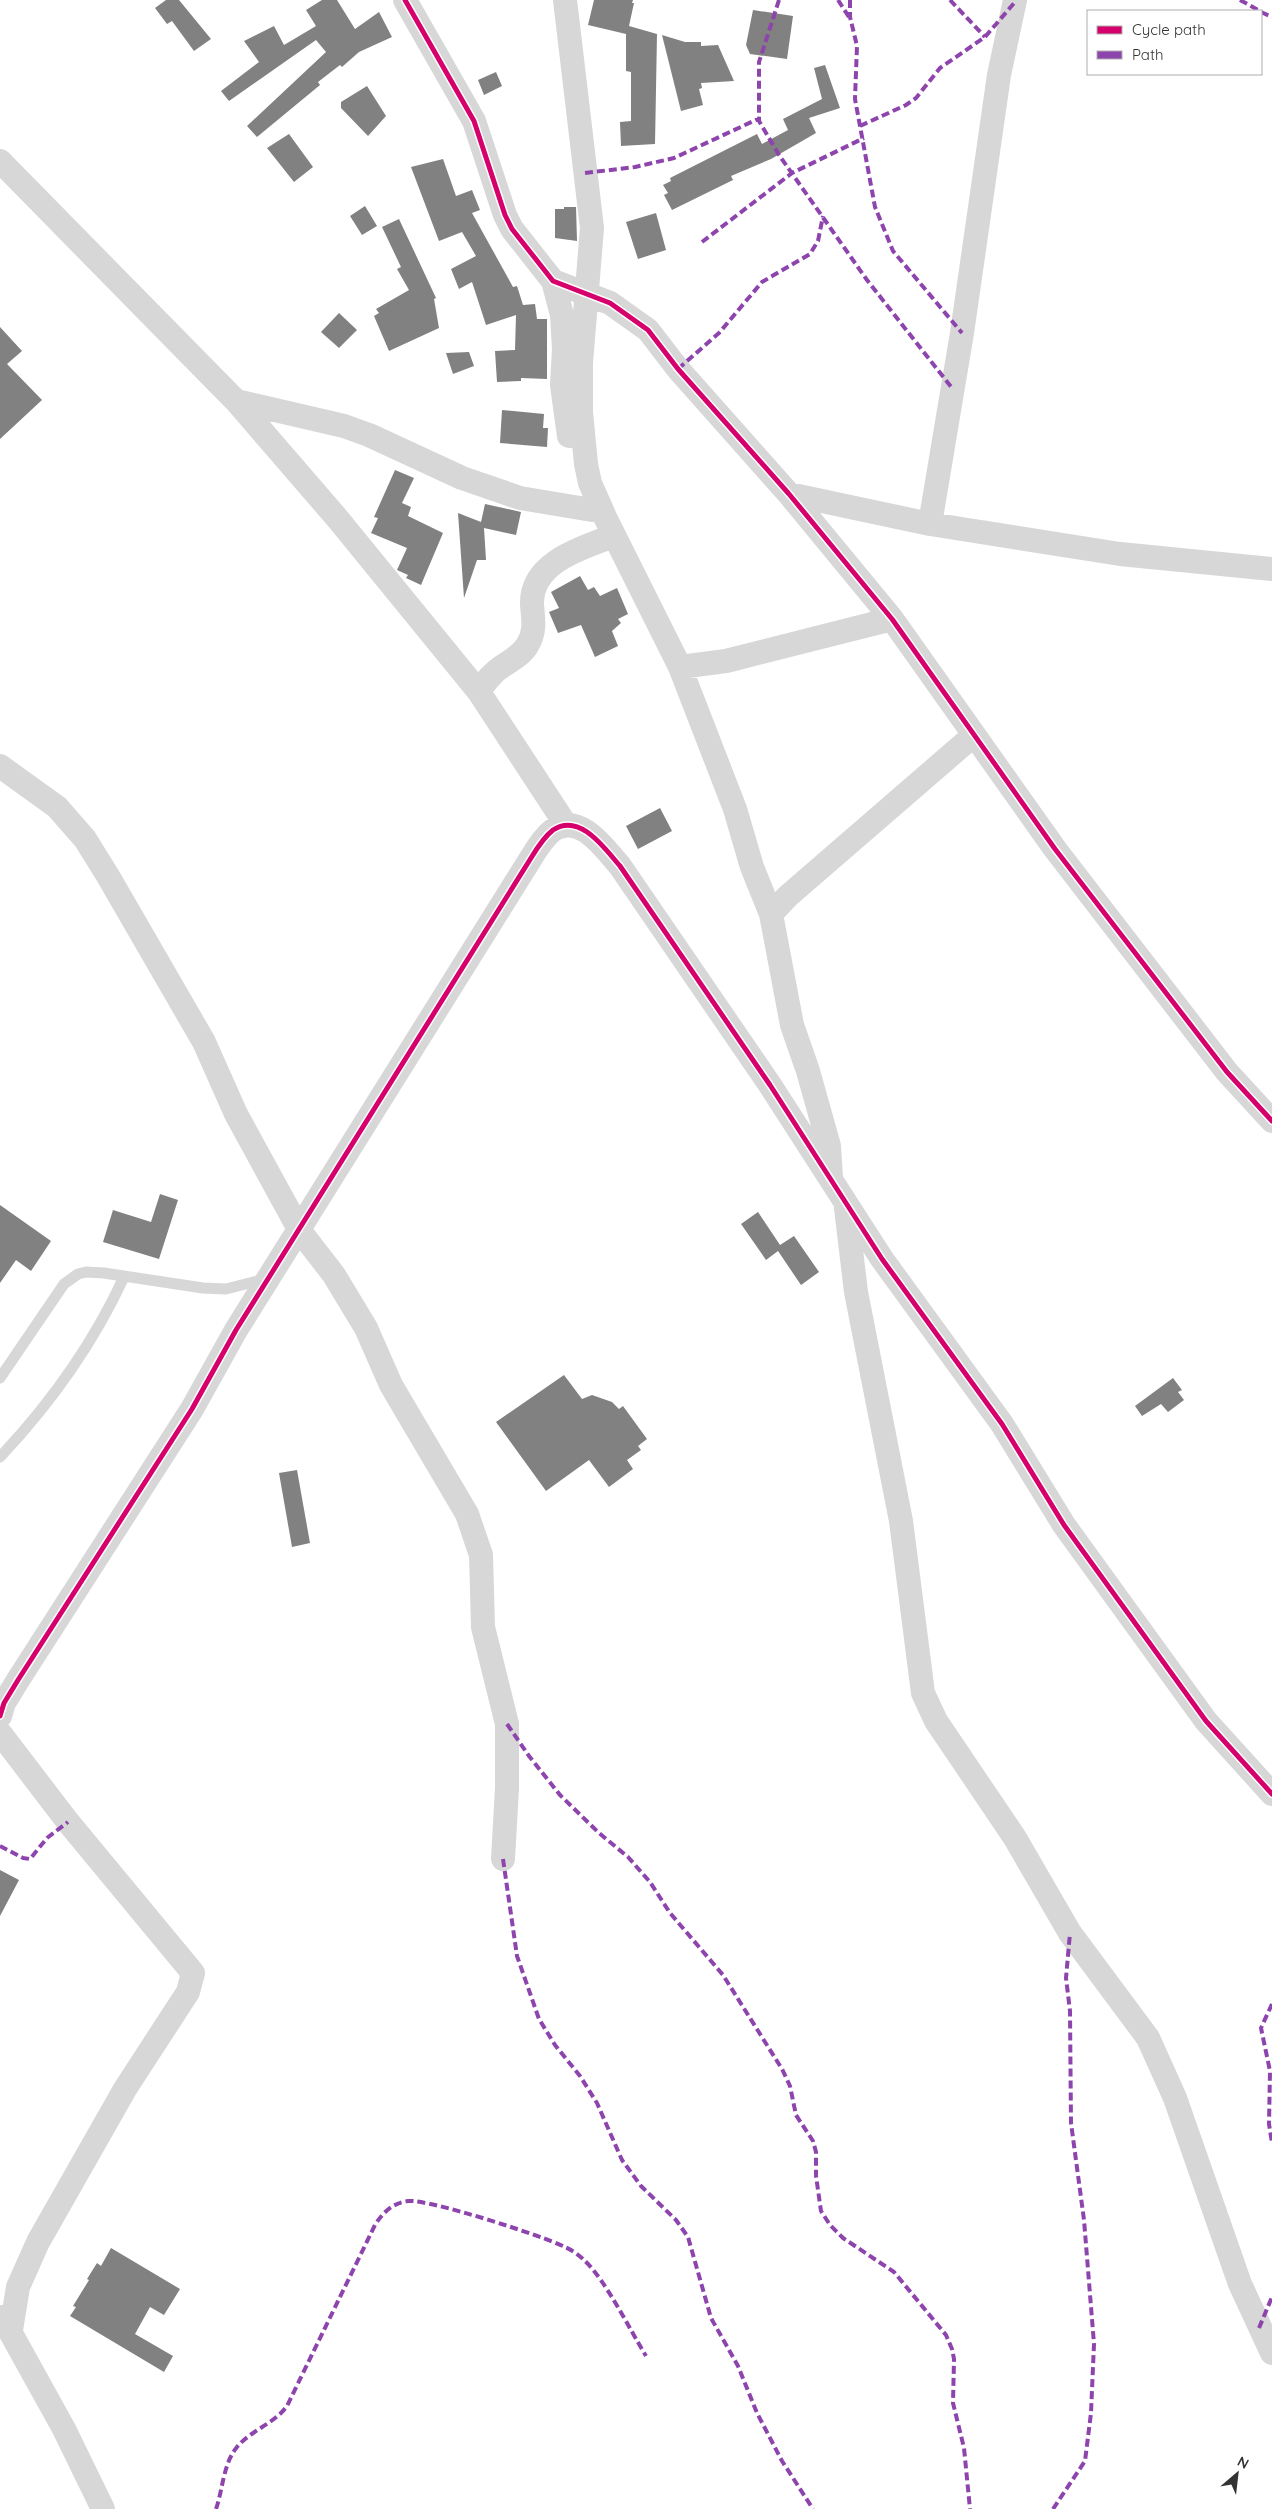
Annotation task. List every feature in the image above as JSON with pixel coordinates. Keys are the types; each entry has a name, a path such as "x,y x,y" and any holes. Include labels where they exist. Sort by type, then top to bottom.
{"street":[{"path":"405,0 474,121 505,215 512,229 553,281 562,315 564,349 562,385 573,472 608,538 632,571"},
{"path":"565,0 592,228 581,363 581,412 586,464 590,482 605,517 680,667 735,809 752,867 771,914 792,1025 808,1072 829,1146 831,1179"},
{"path":"930,524 962,333 999,75 1015,0"},
{"path":"0,161 236,401 337,518 479,692 566,825"},
{"path":"553,281 610,303 648,330 678,369 789,494 892,619 1055,848 1226,1072 1272,1121"},
{"path":"236,401 344,426 369,434 462,478 520,498 592,510"},
{"path":"789,494 930,524 1120,554 1272,569"},
{"path":"479,692 493,673 526,648 534,627 533,593 543,574 565,554 608,538"},
{"path":"680,667 726,661 892,619"},
{"path":"771,914 788,896 974,735"},
{"path":"0,766 57,807 85,839 204,1042 236,1114 300,1231 334,1275 366,1328 391,1385 467,1514 481,1555 483,1627 507,1724 502,1859"},
{"path":"0,1716 9,1682 192,1409 269,1277 300,1231 531,858 554,830 566,825 582,829 595,837 620,866 770,1085 882,1259 1002,1424 1064,1525 1206,1721 1272,1794"},
{"path":"845,1201 856,1292 901,1521 923,1693 936,1722 1015,1838 1070,1933 1148,2038 1175,2098 1240,2284 1272,2353"},
{"path":"0,1733 68,1822 193,1973 188,1992 125,2089 38,2242 18,2286 6,2322 64,2429 103,2509"}],"lane":[{"path":"0,1378 64,1284 78,1274 86,1272 203,1288 226,1289 269,1277"},
{"path":"0,1457 34,1420 68,1375 105,1317 124,1277"}],"building":[{"path":"166,0 179,0 211,39 194,51 172,21 167,24 155,8"},
{"path":"322,0 337,0 355,29 379,12 392,37 359,52 342,67 340,65 318,82 320,85 257,137 247,126 326,52 316,40 229,101 221,91 259,62 244,41 274,26 284,45 316,26 306,10"},
{"path":"594,0 633,0 629,26 657,34 655,144 621,146 620,122 631,121 631,72 626,71 626,34 588,25"},
{"path":"753,10 793,16 787,59 750,54 746,45"},
{"path":"662,35 685,42 701,42 701,46 718,45 734,81 701,83 702,88 699,89 703,105 681,111"},
{"path":"825,65 840,108 809,118 816,133 771,159 731,176 733,180 672,210 664,195 668,193 663,185 671,181 670,178 757,134 762,144 788,130 783,119 822,99 814,68"},
{"path":"496,72 502,86 484,95 478,80"},
{"path":"367,86 386,116 368,136 341,108 341,102"},
{"path":"289,134 313,167 294,182 267,148"},
{"path":"443,159 456,196 472,190 480,210 472,213 513,287 517,286 523,305 535,304 537,319 547,319 547,379 521,378 521,381 497,382 495,351 515,350 516,315 486,325 472,282 459,289 451,269 476,256 462,232 439,241 411,167"},
{"path":"365,206 377,226 362,235 350,216"},
{"path":"564,207 576,207 577,241 555,238 555,209 564,209"},
{"path":"656,213 666,250 638,259 626,222"},
{"path":"399,219 436,298 434,299 439,328 389,351 374,316 379,313 376,309 409,290 397,269 401,267 382,227"},
{"path":"339,313 357,330 339,348 321,332"},
{"path":"0,327 22,351 7,364 42,400 0,439"},
{"path":"469,352 474,366 453,374 446,353"},
{"path":"502,410 544,414 543,428 548,428 547,447 500,443"},
{"path":"395,470 414,478 402,503 411,507 408,516 443,533 421,585 406,578 408,575 397,570 407,548 371,533 378,518 374,517"},
{"path":"485,504 521,512 516,535 484,528 486,560 477,560 464,598 458,513 481,522"},
{"path":"580,576 588,590 594,587 600,596 617,588 628,614 618,619 621,623 612,631 618,646 595,657 581,625 558,633 549,612 559,608 551,592"},
{"path":"660,808 672,831 638,849 626,826"},
{"path":"160,1194 178,1200 159,1259 103,1242 113,1210 151,1222"},
{"path":"0,1205 51,1241 31,1271 16,1260 0,1283"},
{"path":"758,1212 780,1245 794,1236 819,1272 801,1285 778,1251 766,1260 741,1224"},
{"path":"564,1375 582,1399 592,1395 612,1402 619,1409 623,1406 647,1439 638,1446 641,1450 627,1460 633,1469 609,1487 589,1460 546,1491 496,1422"},
{"path":"1173,1378 1182,1390 1178,1392 1184,1400 1168,1412 1161,1404 1142,1416 1135,1406"},
{"path":"297,1470 310,1543 292,1547 279,1473"},
{"path":"0,1870 19,1880 0,1916"},
{"path":"111,2248 180,2289 164,2315 150,2307 135,2334 173,2356 164,2372 70,2316 76,2307 73,2306 89,2280 87,2279 97,2263 101,2266"}],"marked path":[{"path":"779,0 759,62 759,121 779,155 867,280 952,388"},
{"path":"838,0 849,17"},
{"path":"850,0 850,17 857,46 855,99 875,207 893,251 962,333"},
{"path":"950,0 985,37"},
{"path":"1240,0 1258,10"},
{"path":"860,126 906,105 916,98 940,68 985,37 1015,2"},
{"path":"1262,12 1272,17"},
{"path":"585,173 635,167 674,158 760,118"},
{"path":"702,242 792,173 864,138"},
{"path":"678,369 719,333 762,282 810,254 818,241 823,216"},
{"path":"507,1724 529,1756 560,1795 599,1833 628,1857 650,1882 670,1913 723,1975 782,2069 790,2086 796,2115 813,2141 816,2152 816,2176 821,2211 830,2225 843,2238 894,2272 946,2335 954,2359 953,2403 964,2448 970,2509"},
{"path":"0,1846 23,1858 30,1859 47,1838 68,1822"},
{"path":"503,1859 517,1956 539,2019 555,2045 580,2076 597,2103 622,2160 641,2186 676,2220 688,2237 711,2318 738,2366 757,2413 782,2461 813,2509"},
{"path":"1053,2509 1085,2461 1091,2413 1094,2344 1084,2220 1071,2123 1070,2011 1066,1978 1070,1933"},
{"path":"1272,2004 1261,2028 1270,2071 1269,2124 1272,2143"},
{"path":"216,2509 226,2469 232,2454 243,2441 276,2418 287,2406 375,2225 385,2212 398,2204 408,2201 420,2202 461,2212 534,2235 568,2248 578,2254 600,2279 646,2356"},
{"path":"1259,2328 1272,2297"}],"cycle path":[{"path":"405,0 474,121 505,215 512,229 553,281 610,303 648,330 678,369 789,494 892,619 1055,849 1227,1072 1272,1121"},
{"path":"0,1716 4,1703 18,1680 192,1409 236,1330 536,850 553,830 563,826 573,826 591,835 620,866 770,1085 882,1259 1002,1424 1064,1525 1206,1721 1272,1794"}]}
